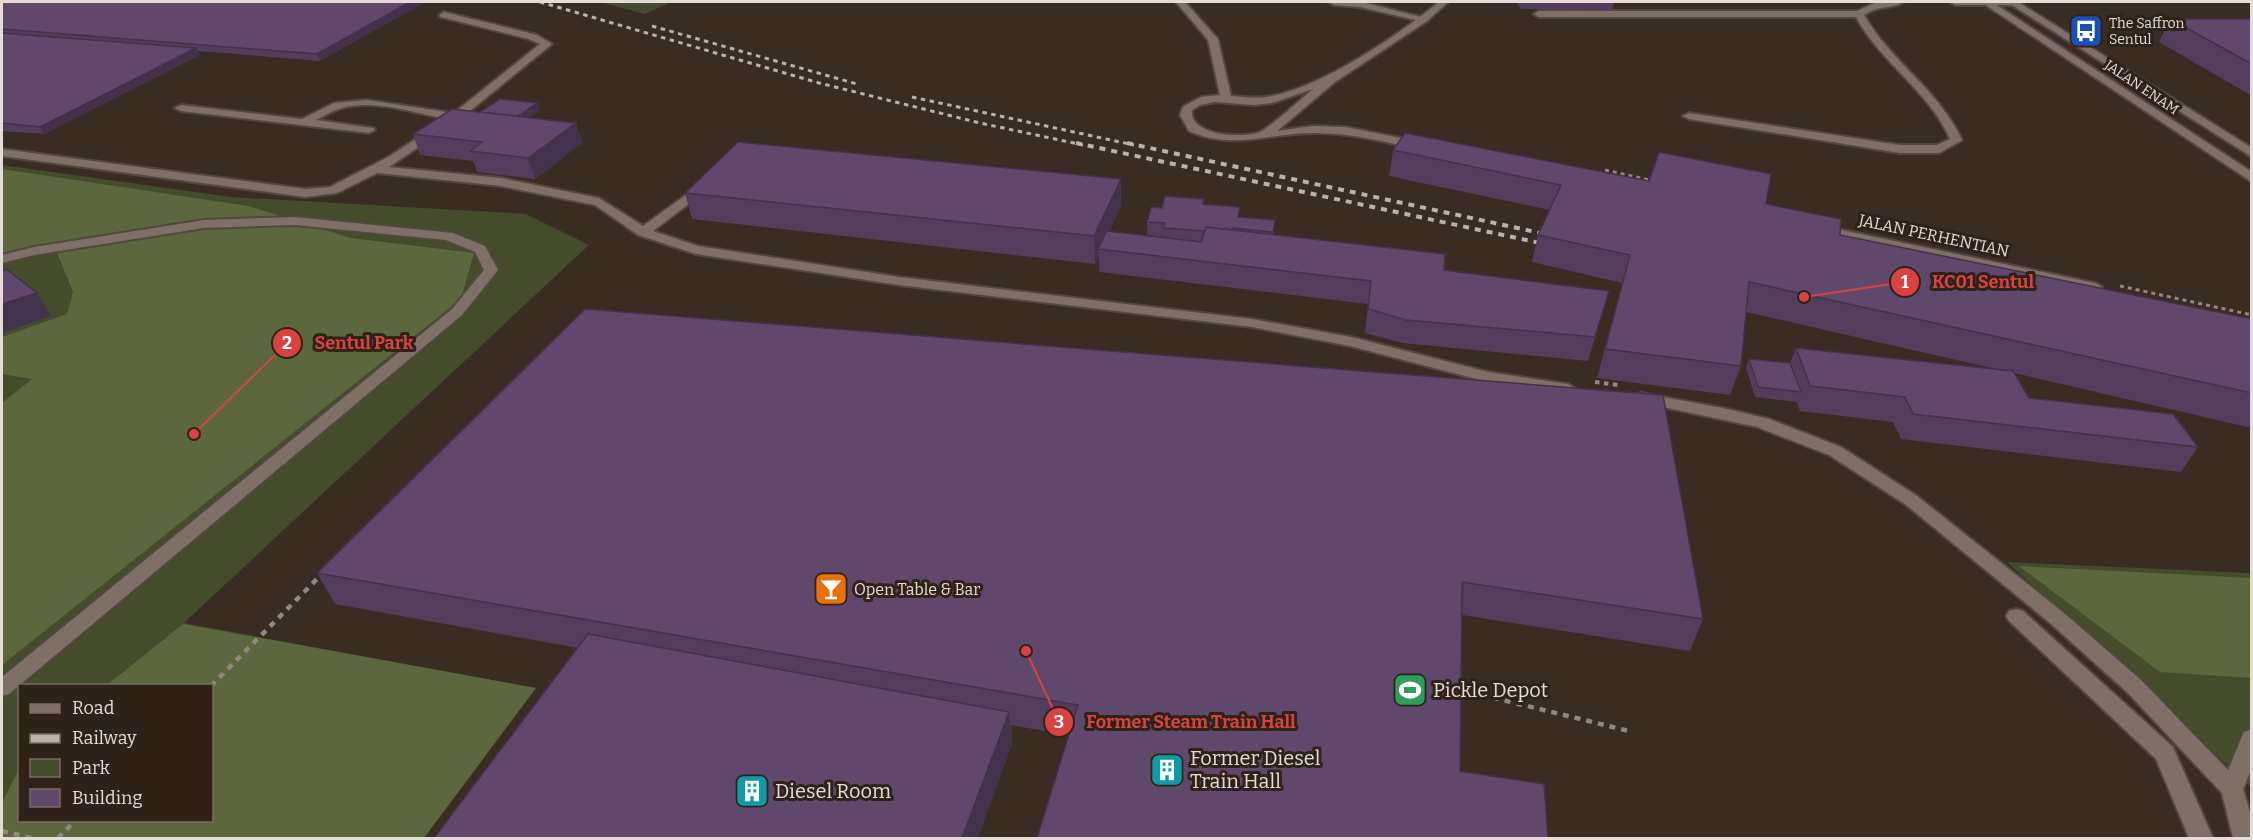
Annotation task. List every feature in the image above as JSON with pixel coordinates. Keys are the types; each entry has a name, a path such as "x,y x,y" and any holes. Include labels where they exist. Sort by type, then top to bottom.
{"street":[{"path":"1180,2 1213,39 1226,98"},
{"path":"1335,2 1360,4 1424,18"},
{"path":"1263,136 1331,80 1424,18 1444,2"},
{"path":"1539,14 1859,14 1868,6 1898,2"},
{"path":"1955,2 2013,2"},
{"name":"JALAN ENAM","path":"1987,2 2252,178"},
{"name":"JALAN ENAM","path":"2013,2 2252,154"},
{"path":"1689,116 1900,149 1939,149 1956,140 1951,124 1882,50 1865,28 1859,14"},
{"path":"2,153 305,193 333,190 377,169 456,117 547,44 532,37 444,15"},
{"path":"1331,80 1263,101 1226,98 1200,100 1187,109 1186,115 1193,129 1216,136 1263,136 1312,129 1346,130 1437,150"},
{"path":"305,122 344,103 362,103 456,117"},
{"path":"181,108 369,130"},
{"path":"377,169 501,182 599,202 643,232 696,250 899,281 1252,323 1351,342 1488,377 1586,391"},
{"path":"643,232 716,176"},
{"path":"2,259 34,251 204,224 295,221 448,236 480,249 490,270 457,312 2,688"},
{"name":"JALAN PERHENTIAN","path":"1807,227 2107,290"},
{"path":"1629,397 1723,412 1763,423 1835,451 1892,487 1982,555 2134,686 2232,789 2245,838"},
{"path":"2016,615 2164,753 2201,838"},
{"path":"2232,789 2252,738"}],"path":[{"path":"1605,170 1657,182"},
{"path":"213,684 318,578 330,581"},
{"path":"1453,688 1629,731"},
{"path":"58,838 74,822"},
{"path":"2,831 32,838"}],"green space":[{"path":"599,2 671,2 645,14"},
{"path":"2,165 231,197 526,214 589,245 184,623 536,688 424,838 2,838"},
{"path":"2,169 248,206 351,238 474,253 461,299 2,665 2,403 32,379 2,374 2,337 67,314 73,292 53,243 2,254"},
{"path":"2007,562 2251,573 2251,787"},
{"path":"2019,566 2251,578 2251,678 2160,672"},
{"path":"183,624 536,688 424,838 2,838 2,803 18,771 18,822 213,822 213,684 108,684"}],"building":[{"path":"2,2 410,2 317,54 2,29"},
{"path":"2170,19 2252,19 2252,64"},
{"path":"2,33 196,48 40,127 2,123"},
{"path":"500,99 537,103 518,116 480,112"},
{"path":"452,109 576,123 528,158 470,151 482,142 413,134"},
{"path":"1405,133 1649,181 1659,152 1771,174 1766,204 1841,219 1840,235 2252,319 2252,393 1749,282 1741,366 1605,349 1630,255 1538,235 1561,185 1393,150"},
{"path":"738,142 1121,179 1094,236 685,193"},
{"path":"1165,196 1204,199 1203,204 1240,207 1238,217 1275,220 1273,232 1206,227 1205,231 1163,228 1165,223 1147,222 1151,207 1162,208"},
{"path":"1206,227 1445,254 1444,270 1609,291 1595,337 1406,320 1368,309 1371,281 1098,249 1107,231 1201,242"},
{"path":"6,269 37,293 2,304 2,271"},
{"path":"585,309 1663,395 1703,619 1462,582 1460,771 1544,784 1548,838 1037,838 1078,705 317,573"},
{"path":"1796,348 2013,371 2029,398 2173,414 2198,447 1913,414 1905,397 1810,386"},
{"path":"1749,359 1790,363 1801,392 1758,387"},
{"name":"Diesel Room","path":"588,634 1009,712 962,838 434,838"}],"railway":[{"path":"540,2 819,83 980,123 1083,145"},
{"path":"652,26 857,84"},
{"path":"912,97 1134,145"},
{"path":"1076,143 1554,246"},
{"path":"1127,143 1554,236"}],"place":[{"name":"The Saffron Sentul","path":"2086,31"},
{"name":"KC01 Sentul","path":"1804,297"},
{"name":"Sentul Park","path":"194,434"},
{"name":"Open Table & Bar","path":"831,589"},
{"name":"Former Steam Train Hall","path":"1026,651"},
{"name":"Pickle Depot","path":"1410,690"},
{"name":"Former Diesel Train Hall","path":"1167,770"},
{"name":"Diesel Room","path":"752,791"}]}
